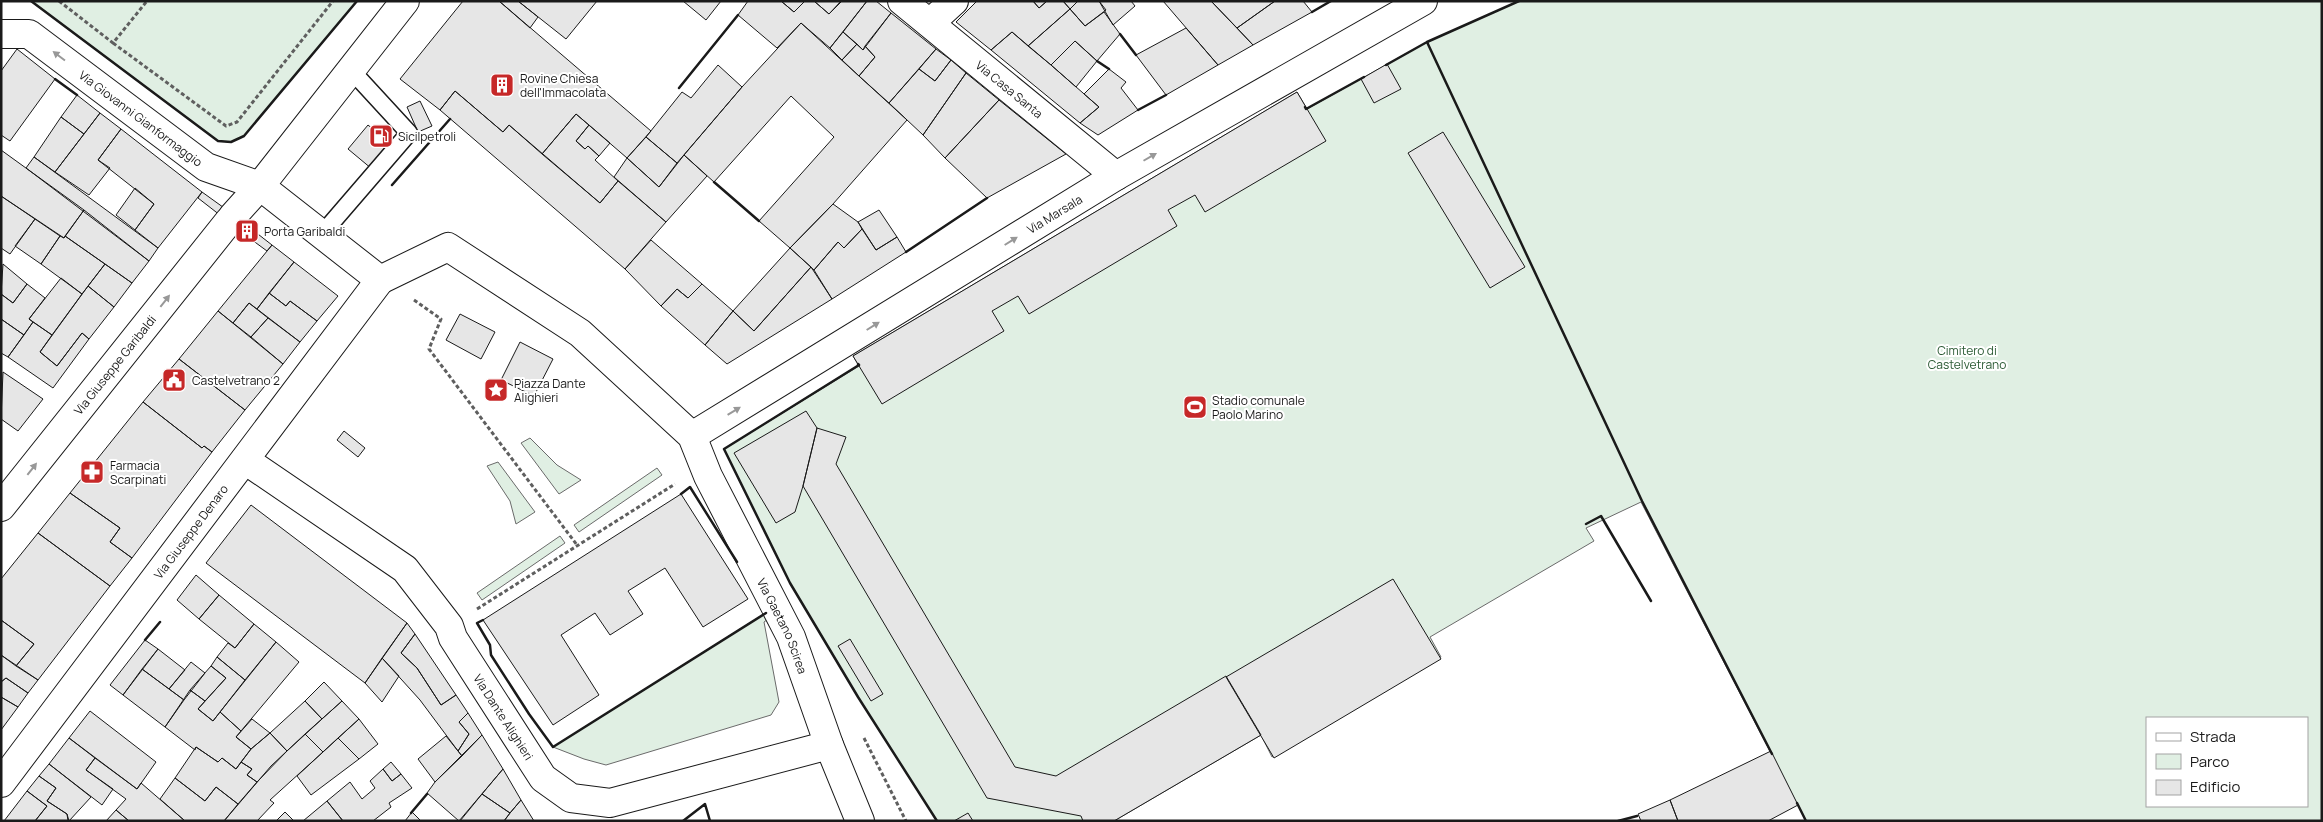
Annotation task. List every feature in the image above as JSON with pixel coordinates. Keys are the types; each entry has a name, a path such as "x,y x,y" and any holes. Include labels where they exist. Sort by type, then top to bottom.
{"street":[{"name":"Via Giuseppe Garibaldi","path":"1,507 231,219 260,186 405,1"},
{"name":"Via Casa Santa","path":"902,1 1116,176"},
{"path":"930,24 954,1"},
{"name":"Via Marsala","path":"692,436 1116,176 1423,1"},
{"name":"Via Giovanni Gianformaggio","path":"1,34 29,34 206,167 260,186 380,280"},
{"path":"380,280 448,247 580,333 692,436"},
{"name":"Via Giuseppe Denaro","path":"1,783 380,280"},
{"name":"Via Gaetano Scirea","path":"692,436 703,465 790,637 829,745 860,821"},
{"name":"Via Dante Alighieri","path":"245,460 405,569 449,626 453,638 543,778 571,798 610,803 829,745"}],"lane":[{"path":"322,234 409,133 351,70"}],"path":[{"path":"60,1 113,43 226,126 237,122 333,1"},
{"path":"113,43 147,1"},
{"path":"380,280 406,294 441,319 429,349 577,545"},
{"path":"449,626 703,465"}],"green space":[{"path":"31,1 357,1 244,136 231,142 218,141"},
{"name":"Cimitero di Castelvetrano","path":"1519,1 2322,1 2322,821 1806,821 1641,502 1586,528 1594,541 1430,637 1441,657 1272,757 1261,735 1114,821 937,821 858,697 790,583 724,449 859,366 853,356 1297,92 1307,109 1427,42"},
{"path":"530,438 557,465 581,480 559,494 521,443"},
{"path":"498,462 535,512 516,524 510,501 487,466"},
{"path":"657,468 662,475 579,532 574,525"},
{"path":"560,536 565,543 482,600 477,593"},
{"path":"767,612 771,617 764,622 779,702 771,715 606,765 553,747"}],"building":[{"name":"Rovine Chiesa dell'Immacolata","path":"463,1 499,1 651,131 627,158 576,114 542,154 509,125 503,132 455,91 440,110 400,79"},
{"path":"499,1 518,1 538,17 530,28"},
{"path":"518,1 597,1 566,39"},
{"path":"683,1 721,1 706,20"},
{"path":"748,1 781,1 794,12 805,1 814,1 829,14 841,1 867,1 830,48 801,23 777,48 738,15"},
{"path":"781,1 805,1 794,12"},
{"path":"814,1 840,1 841,2 829,14"},
{"path":"867,1 876,1 891,13 863,50 843,32"},
{"path":"977,1 1033,1 1039,8 1047,1 1063,1 1070,9 1028,46 1012,32 991,50 956,22"},
{"path":"1033,1 1047,1 1039,8"},
{"path":"1063,1 1078,1 1070,9"},
{"path":"1078,1 1099,1 1106,10 1085,26 1070,9"},
{"path":"1099,1 1131,1 1135,6 1113,25"},
{"path":"1163,1 1211,1 1253,45 1218,65"},
{"path":"1211,1 1275,1 1237,28"},
{"path":"1275,1 1303,1 1312,12 1253,45 1237,28"},
{"path":"1070,9 1085,26 1104,12 1120,34 1097,61 1075,41 1051,65 1028,46"},
{"path":"891,13 936,49 889,103 859,76 875,57 865,46"},
{"path":"801,23 907,120 833,204 790,248 759,221 834,137 791,96 714,182 684,155 742,87"},
{"path":"1186,28 1218,65 1166,95 1136,55"},
{"path":"843,32 857,44 842,60 830,48"},
{"path":"1012,32 1099,107 1080,123 991,50"},
{"path":"1075,41 1097,61 1076,87 1051,65"},
{"path":"857,44 863,50 865,46 875,57 859,76 842,60"},
{"path":"17,49 55,79 10,141 1,135 1,71"},
{"path":"936,49 951,60 935,81 919,69"},
{"path":"951,60 966,73 923,135 889,103 919,69 935,81"},
{"path":"1387,64 1401,89 1374,103 1361,79"},
{"path":"718,65 742,87 677,163 646,137 682,92 691,98"},
{"path":"1109,69 1126,82 1121,88 1138,110 1098,135 1080,123 1099,107 1084,94"},
{"path":"966,73 999,100 945,158 923,135"},
{"path":"455,91 503,132 509,125 600,203 618,181 666,222 625,269 440,110"},
{"path":"1297,92 1326,141 1205,212 1195,195 1168,210 1177,226 1029,314 1018,296 992,311 1004,331 882,404 853,356"},
{"path":"77,95 100,113 84,134 61,117"},
{"path":"999,100 1066,154 987,198 945,158"},
{"path":"420,101 432,126 418,132 407,107"},
{"path":"100,113 121,129 98,160 110,168 89,195 55,172"},
{"path":"576,114 589,125 576,141 585,149 588,146 599,156 595,160 618,181 600,203 542,154"},
{"path":"61,117 84,134 55,172 34,157"},
{"path":"368,125 398,150 378,174 348,149"},
{"path":"589,125 610,143 599,156 588,146 585,149 576,141"},
{"path":"121,129 202,192 158,248 135,230 154,204 98,160"},
{"path":"1443,132 1525,267 1490,288 1408,153"},
{"path":"646,137 677,163 659,187 627,158"},
{"path":"1,150 84,210 64,238 1,196"},
{"path":"684,155 707,176 666,222 614,177 627,158 659,187"},
{"path":"34,157 158,248 149,261 26,168"},
{"path":"135,188 154,204 135,230 116,215"},
{"name":"Porta Garibaldi","path":"202,192 272,245 267,251 252,240 198,198"},
{"path":"1,196 35,219 10,254 1,248"},
{"path":"833,204 858,222 862,229 844,248 838,242 814,270 790,248"},
{"path":"84,210 149,261 132,283 65,236"},
{"path":"879,210 897,237 876,250 858,222"},
{"path":"35,219 60,236 41,264 15,246"},
{"path":"862,229 876,250 897,237 906,252 832,299 814,270 838,242 844,248"},
{"path":"60,236 64,238 65,236 105,264 82,294 41,264"},
{"path":"651,240 702,284 688,298 677,289 661,306 625,269"},
{"path":"272,245 294,262 257,309 249,303 233,323 218,311"},
{"path":"790,248 811,267 754,331 733,311"},
{"path":"294,262 338,296 317,321 290,301 286,306 269,293"},
{"path":"3,264 27,284 13,303 1,294"},
{"path":"105,264 132,283 114,307 88,286"},
{"path":"811,267 832,299 727,364 705,345 733,311 754,331"},
{"path":"61,278 82,294 52,335 29,319"},
{"path":"27,284 45,298 29,319 33,322 24,335 1,319 1,294 13,303"},
{"path":"702,284 733,311 705,345 661,306 677,289 688,298"},
{"path":"88,286 114,307 89,339 82,333 57,366 40,352"},
{"path":"269,293 286,306 290,301 317,321 300,342 257,309"},
{"path":"249,303 268,318 251,337 233,323"},
{"path":"218,311 283,364 245,410 179,359"},
{"path":"460,314 495,332 481,359 446,340"},
{"path":"268,318 300,342 283,364 251,337"},
{"path":"1,319 24,335 8,357 1,353"},
{"path":"33,322 52,335 40,352 57,366 82,333 89,339 53,388 8,357"},
{"path":"520,342 553,359 534,396 501,380"},
{"path":"179,359 245,410 212,452 204,446 202,448 143,402"},
{"path":"3,372 43,399 18,431 1,419"},
{"path":"143,402 202,448 204,446 212,452 132,558 110,542 120,528 70,493"},
{"path":"806,411 817,428 803,486 795,512 776,523 734,453"},
{"path":"817,428 846,437 836,464 1015,767 1056,776 1226,676 1261,735 1114,821 1083,821 1081,816 987,798 803,486"},
{"path":"344,431 365,448 358,457 337,440"},
{"path":"70,493 120,528 110,542 132,558 110,586 38,533"},
{"path":"681,494 748,599 703,627 665,568 628,591 643,614 610,635 595,613 561,635 599,695 553,725 483,620"},
{"path":"251,505 407,623 365,683 206,563"},
{"path":"38,533 110,586 38,680 16,666 34,644 1,620 1,579"},
{"path":"196,575 219,595 199,619 177,600"},
{"path":"1393,579 1441,659 1274,758 1226,677"},
{"path":"219,595 254,624 235,648 199,619"},
{"path":"1,620 34,644 16,666 1,655"},
{"path":"407,623 415,634 401,653 417,668 441,705 456,695 468,713 459,722 469,734 458,751 420,700 382,658"},
{"path":"254,624 276,642 245,680 217,657 228,643 235,648"},
{"path":"415,634 456,695 441,705 417,668 401,653"},
{"path":"850,639 883,694 871,701 838,646"},
{"path":"145,640 158,649 123,695 110,685"},
{"path":"276,642 299,662 241,731 220,712"},
{"path":"158,649 185,670 169,689 142,669"},
{"path":"1,655 38,680 28,693 6,678 1,682"},
{"path":"217,657 245,680 213,721 198,709 226,678 211,666"},
{"path":"382,658 399,676 382,702 365,683"},
{"path":"191,662 205,673 184,700 169,689"},
{"path":"211,666 226,678 205,701 190,690"},
{"path":"142,669 184,700 165,727 123,695"},
{"path":"6,678 28,693 18,707 1,697 1,682"},
{"path":"324,682 342,701 322,719 305,701"},
{"path":"190,690 205,701 198,709 213,721 220,712 241,731 236,737 251,749 236,769 222,758 218,762 196,747 195,750 165,727"},
{"path":"1,697 18,707 1,730"},
{"path":"305,701 322,719 287,751 270,733"},
{"path":"342,701 359,719 323,752 305,734"},
{"path":"90,711 156,762 137,789 69,738"},
{"path":"468,713 482,735 462,756 458,751 469,734 459,722"},
{"path":"252,719 270,733 251,749 236,737"},
{"path":"359,719 378,744 359,759 338,738"},
{"path":"270,733 287,751 257,782 247,775 252,769 241,762 251,749"},
{"path":"305,734 323,752 270,800 274,803 257,821 224,821 271,766"},
{"path":"482,735 503,769 459,821 427,793 435,782"},
{"path":"446,736 462,756 435,782 418,759"},
{"path":"69,738 95,758 86,770 113,789 102,805 49,764"},
{"path":"338,738 359,759 311,795 297,776"},
{"path":"196,747 218,762 222,758 236,769 241,762 252,769 247,775 257,782 238,804 216,787 205,801 175,778"},
{"path":"1771,751 1798,805 1768,821 1678,821 1670,800"},
{"path":"95,758 137,789 141,783 185,821 129,821 116,810 126,799 86,770"},
{"path":"391,762 401,774 392,781 383,769"},
{"path":"49,764 91,797 69,821 67,814 47,801 56,788 39,776"},
{"path":"383,769 392,781 401,774 412,788 389,803 391,807 373,821 343,821 327,801 350,782 362,799 375,788 370,781"},
{"path":"503,769 521,800 510,813 482,794"},
{"path":"39,776 56,788 47,801 67,814 68,821 35,821 47,806 27,791"},
{"path":"175,778 205,801 216,787 238,804 224,821 185,821 160,799"},
{"path":"27,791 47,806 35,821 4,821"},
{"path":"482,794 510,813 504,821 460,821"},
{"path":"521,800 534,821 504,821 510,813"},
{"path":"1670,800 1678,821 1641,821 1638,814"},
{"path":"327,801 343,821 303,821"},
{"path":"116,810 129,821 106,821"},
{"path":"285,812 294,821 276,821"},
{"path":"412,812 421,821 405,821"},
{"path":"968,813 973,821 954,821"}],"wall":[{"path":"31,1 218,141 231,142 244,136 357,1"},
{"path":"1312,12 1331,1"},
{"path":"1519,1 1427,42 1642,501 1772,754"},
{"path":"679,88 738,15"},
{"path":"1120,34 1136,55"},
{"path":"1386,65 1427,42"},
{"path":"1097,61 1109,69"},
{"path":"1305,107 1306,109 1364,77"},
{"path":"55,79 77,95"},
{"path":"1138,110 1166,95"},
{"path":"392,185 450,119"},
{"path":"714,182 759,221"},
{"path":"906,252 987,198"},
{"path":"858,364 724,449 790,583 858,697 937,821"},
{"path":"681,494 690,487 737,562"},
{"path":"1586,524 1601,516 1651,601"},
{"path":"483,620 477,623 490,645 491,655 553,747 766,613"},
{"path":"145,640 160,622"},
{"path":"411,813 427,794"},
{"path":"1797,803 1806,821"},
{"path":"683,821 705,804 710,821"},
{"path":"1618,821 1637,816"}],"place":[{"name":"Rovine Chiesa dell'Immacolata","path":"502,85"},
{"name":"Sicilpetroli","path":"381,136"},
{"name":"Porta Garibaldi","path":"247,231"},
{"name":"Castelvetrano 2","path":"174,380"},
{"name":"Piazza Dante Alighieri","path":"496,390"},
{"name":"Stadio comunale Paolo Marino","path":"1195,407"},
{"name":"Farmacia Scarpinati","path":"92,472"}]}
